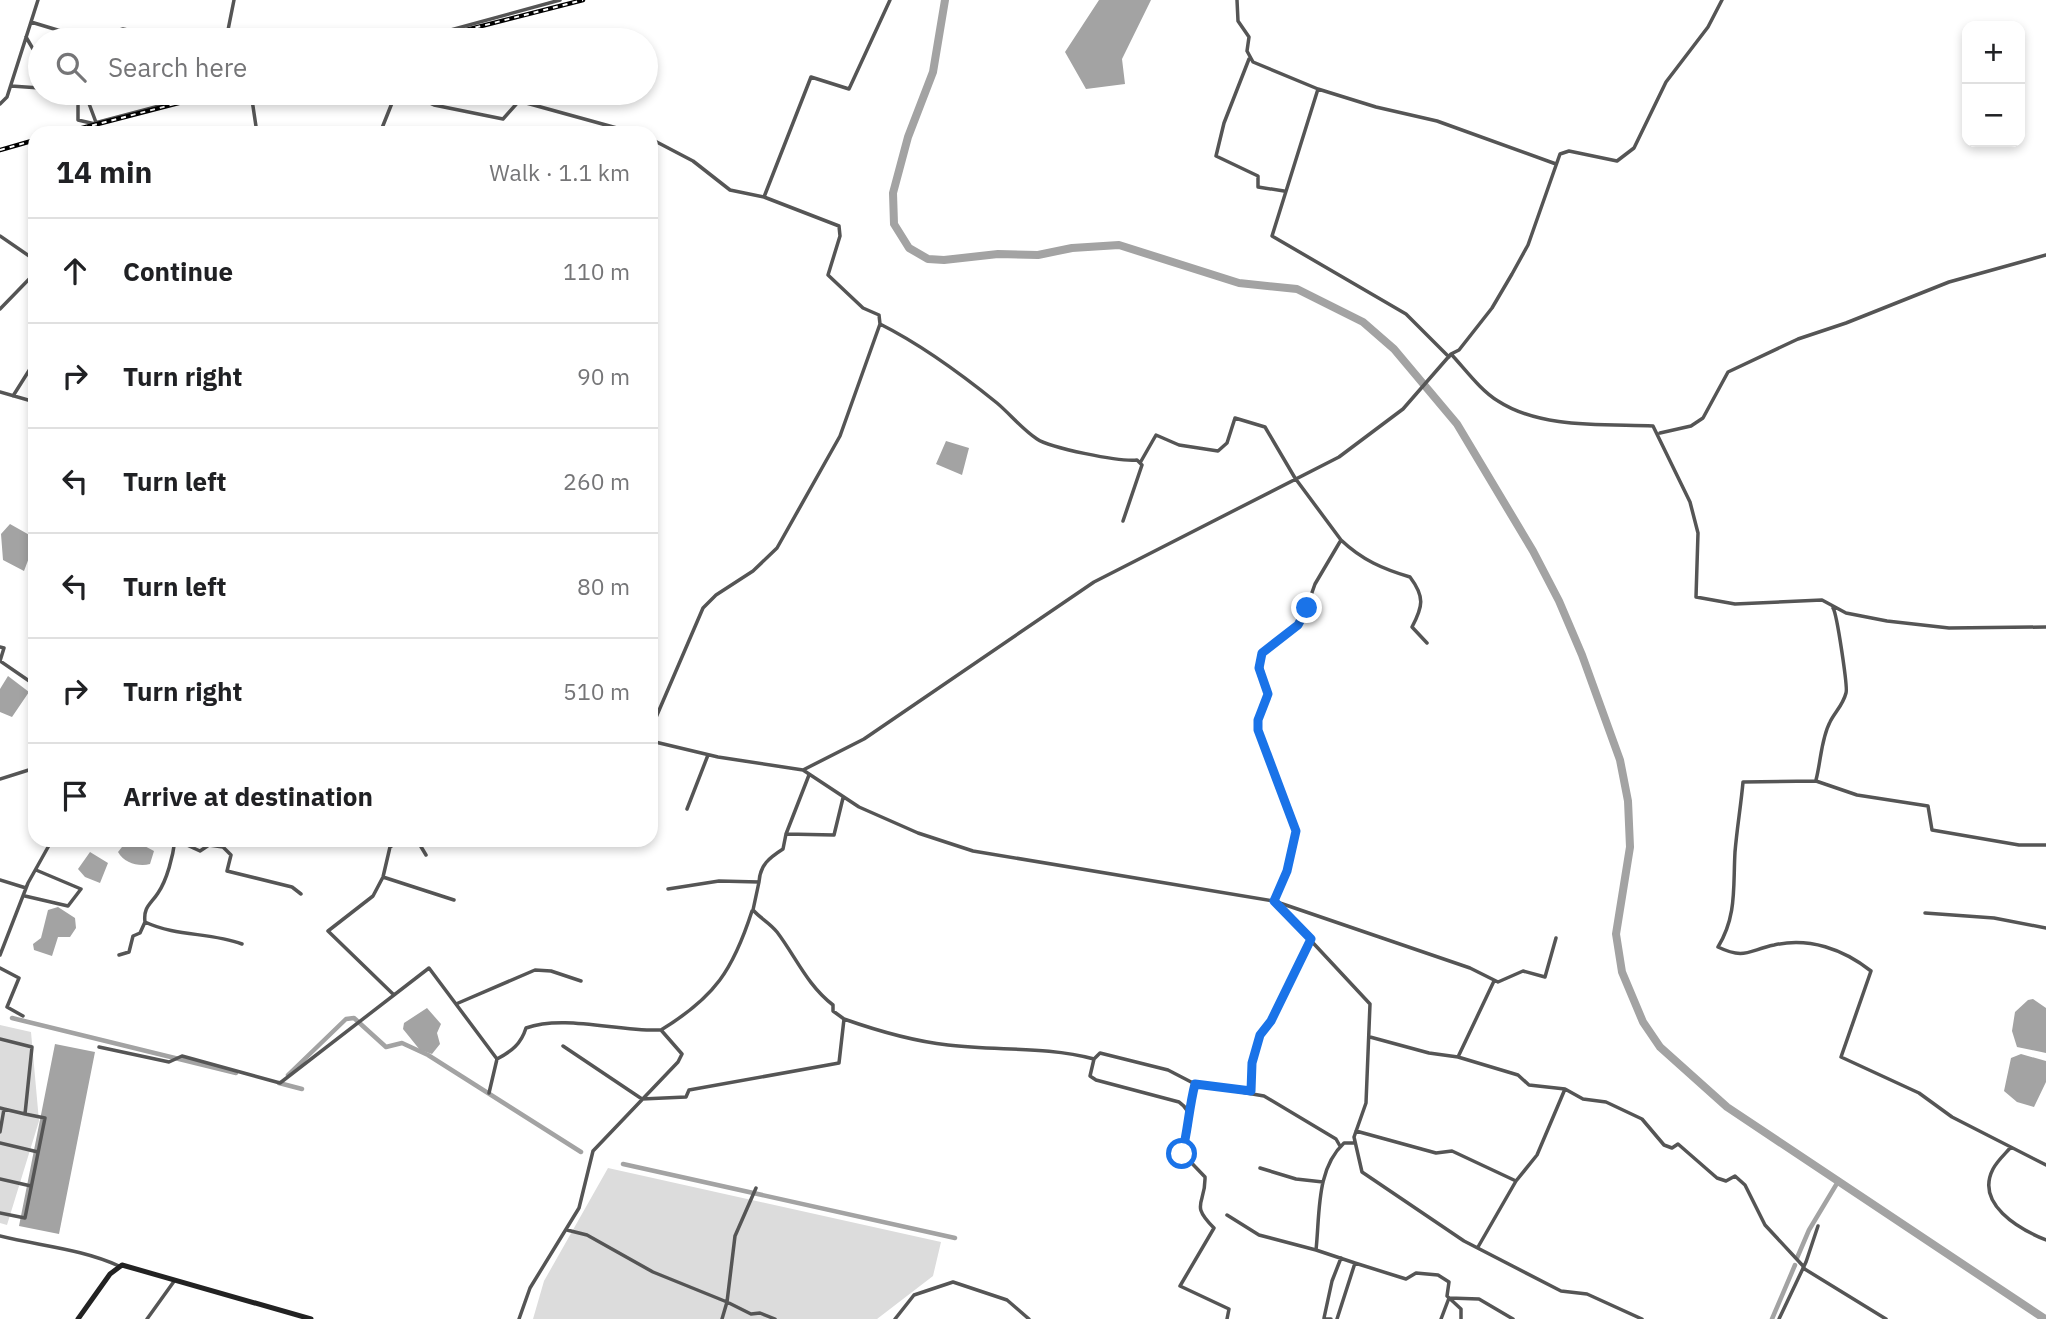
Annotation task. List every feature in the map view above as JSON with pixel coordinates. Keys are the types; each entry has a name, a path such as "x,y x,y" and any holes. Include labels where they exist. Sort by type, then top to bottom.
{"street":[{"path":"29,28 38,0"},
{"path":"228,28 234,0"},
{"path":"458,28 560,0"},
{"path":"764,197 811,77 849,89 890,0"},
{"path":"1237,0 1238,21 1249,37 1249,58 1224,122 1216,156 1258,176 1258,187 1284,191"},
{"path":"803,770 864,739 1094,582 1339,457 1403,409 1450,356 1459,350 1492,308 1528,245 1556,164 1564,151 1612,161 1625,158 1640,139 1674,70 1708,27 1722,0"},
{"path":"31,22 52,28"},
{"path":"0,104 10,86 28,31"},
{"path":"1249,58 1318,89 1376,107 1437,121 1556,164"},
{"path":"10,86 28,87"},
{"path":"1318,89 1272,236 1406,314 1497,401 1556,423 1653,426 1659,433 1680,486 1690,502 1698,533 1696,597 1735,604 1822,600 1862,616 1927,626 2046,627"},
{"path":"78,105 78,120 95,124 164,105"},
{"path":"89,105 95,124"},
{"path":"253,105 256,126"},
{"path":"383,126 391,105"},
{"path":"434,105 503,119 515,105"},
{"path":"534,105 610,126"},
{"path":"658,143 693,161 730,190 764,197 839,226 840,236 828,275 863,308 879,315 880,324 840,436 797,515 777,548 753,571 703,608 658,713"},
{"path":"0,236 28,255"},
{"path":"1659,433 1691,426 1703,418 1728,372 1798,339 1949,282 2046,255"},
{"path":"0,309 28,280"},
{"path":"880,324 914,340 997,403 1039,440 1090,455 1140,463"},
{"path":"13,396 28,373"},
{"path":"0,392 28,400"},
{"path":"1123,521 1142,465 1140,463 1156,435 1180,445 1219,451 1227,443 1233,419 1238,418 1265,427 1296,478 1341,540 1355,554 1379,567 1410,577 1423,598 1420,614 1412,626 1427,643"},
{"path":"1274,901 1287,871 1296,831 1258,730 1258,720 1268,694 1259,661 1266,648 1291,632 1303,618 1315,584 1341,540"},
{"path":"1816,781 1824,739 1830,721 1842,704 1848,681 1841,666 1838,622 1832,606"},
{"path":"0,647 4,648 1,661 28,680"},
{"path":"658,743 708,755 803,770 844,797 918,833 993,856 1089,867 1184,888 1274,901 1470,968 1498,982 1523,971 1545,977 1556,938"},
{"path":"687,809 708,755"},
{"path":"0,779 28,770"},
{"path":"489,1093 497,1059 522,1039 526,1028 543,1022 635,1031 661,1030 690,1012 738,955 753,909 760,872 768,859 783,849 786,834 809,775"},
{"path":"2046,845 2019,845 1932,830 1928,806 1857,794 1816,781 1743,782 1735,853 1735,899 1730,923 1718,947 1749,955 1776,944 1816,942 1862,964 1871,971 1841,1057 1919,1093 1952,1117 2046,1165"},
{"path":"786,834 834,835 844,797"},
{"path":"0,955 26,888 48,847"},
{"path":"119,955 130,952 133,936 141,933 145,922 144,913 149,901 158,894 174,847"},
{"path":"223,847 231,855 227,871 292,887 301,894"},
{"path":"390,847 383,877 373,896 328,931 394,995"},
{"path":"421,847 426,855"},
{"path":"25,896 68,906 81,889 36,870"},
{"path":"383,877 454,900"},
{"path":"0,880 26,888"},
{"path":"668,889 719,881 759,882"},
{"path":"1274,901 1370,1004 1366,1103 1354,1143 1362,1172 1477,1247 1561,1291 1587,1294 1642,1319"},
{"path":"753,909 775,930 802,972 833,1005 833,1011 844,1018 888,1034 949,1045 1023,1048 1094,1059"},
{"path":"1925,913 1994,919 2046,929"},
{"path":"145,922 171,932 229,939 242,944"},
{"path":"1251,1091 1252,1063 1260,1035 1271,1021 1311,939"},
{"path":"0,968 19,978 7,1007 23,1016"},
{"path":"99,1046 169,1062 183,1056 280,1083 429,968 497,1059"},
{"path":"456,1004 535,970 551,971 581,981"},
{"path":"1458,1057 1494,981"},
{"path":"563,1046 642,1099 686,1097 689,1090 839,1063 844,1018"},
{"path":"519,1319 530,1287 584,1198 593,1151 678,1062 682,1054 661,1030"},
{"path":"1370,1037 1429,1053 1458,1057 1518,1075 1529,1085 1565,1089 1583,1099 1606,1102 1642,1119 1664,1145 1672,1148 1678,1144 1717,1178 1726,1181 1735,1175 1745,1185 1765,1225 1803,1268 1886,1319"},
{"path":"0,1039 32,1047 24,1114"},
{"path":"1191,1115 1179,1102 1096,1080 1090,1076 1094,1059 1100,1053 1168,1070 1172,1075 1195,1084 1251,1091 1336,1139 1340,1146"},
{"path":"1195,1084 1182,1154 1205,1177 1198,1204 1200,1214 1214,1228 1180,1286 1229,1309 1227,1319"},
{"path":"1477,1247 1516,1181 1537,1155 1565,1089"},
{"path":"0,1132 2,1109 45,1118 24,1219 0,1213"},
{"path":"1356,1131 1436,1153 1452,1151 1516,1181"},
{"path":"0,1143 38,1152"},
{"path":"1316,1250 1325,1168 1340,1146 1354,1143"},
{"path":"2011,1147 1993,1169 1991,1200 1999,1212 2046,1240"},
{"path":"1260,1168 1296,1179 1324,1182"},
{"path":"0,1179 31,1186"},
{"path":"722,1319 727,1302 735,1236 756,1188"},
{"path":"1227,1214 1259,1235 1406,1279 1416,1273 1438,1275 1449,1282 1449,1298 1441,1319"},
{"path":"1779,1319 1803,1268 1818,1226"},
{"path":"566,1230 587,1235 653,1272 751,1314 760,1313 775,1319"},
{"path":"0,1236 75,1254 92,1253 119,1266 127,1266 213,1293 312,1319"},
{"path":"1331,1319 1324,1319 1340,1258"},
{"path":"1337,1319 1349,1290 1355,1263"},
{"path":"78,1319 110,1274 119,1266"},
{"path":"147,1319 175,1280"},
{"path":"895,1319 914,1295 953,1282 1007,1300 1029,1319"},
{"path":"1449,1298 1461,1310 1461,1319"},
{"path":"1449,1298 1479,1299 1513,1319"}],"shaded area":[{"path":"1099,0 1151,0 1122,59 1125,84 1086,89 1065,52"},
{"path":"946,441 969,448 962,475 936,464"},
{"path":"10,524 28,534 28,560 24,571 3,560 1,534"},
{"path":"8,676 28,691 12,717 0,712 0,689"},
{"path":"122,847 146,847 154,851 150,864 141,865 124,859 118,852"},
{"path":"90,852 108,863 100,883 85,877 78,869"},
{"path":"58,907 75,918 76,928 70,937 58,937 52,956 34,950 33,944 41,938 48,910"},
{"path":"2033,999 2046,1008 2046,1053 2017,1047 2012,1031 2015,1012 2028,1000"},
{"path":"427,1008 441,1024 437,1033 440,1044 432,1054 420,1050 403,1029 404,1023"},
{"path":"0,1025 31,1032 39,1121 7,1225 0,1223"},
{"path":"55,1044 95,1052 59,1234 19,1226"},
{"path":"2021,1054 2046,1061 2046,1082 2034,1107 2017,1102 2004,1091 2011,1058"},
{"path":"608,1168 941,1242 933,1276 877,1319 533,1319 544,1281"}],"waterway":[{"path":"945,0 933,72 908,137 893,193 894,224 909,248 928,259 944,260 998,254 1038,255 1072,248 1119,245 1239,283 1297,289 1363,322 1394,349 1457,424 1533,551 1559,601 1582,655 1620,760 1628,801 1630,847 1616,934 1622,972 1643,1022 1660,1047 1727,1107 2045,1319"},
{"path":"12,1018 236,1073"},
{"path":"288,1075 346,1019 354,1018 386,1047 402,1043 428,1055 581,1152"},
{"path":"279,1083 302,1089"},
{"path":"623,1164 955,1238"},
{"path":"1797,1258 1809,1230 1839,1180"},
{"path":"1772,1319 1795,1265"}],"railway":[{"path":"474,28 583,0"},
{"path":"90,126 171,105"},
{"path":"0,150 28,142"}],"route":[{"path":"1182,1154 1191,1118 1190,1102 1195,1084 1251,1091 1252,1063 1260,1035 1271,1021 1311,939 1274,901 1282,887 1294,850 1296,831 1258,730 1258,720 1268,694 1259,668 1262,653 1291,632 1303,618 1307,608"}]}
